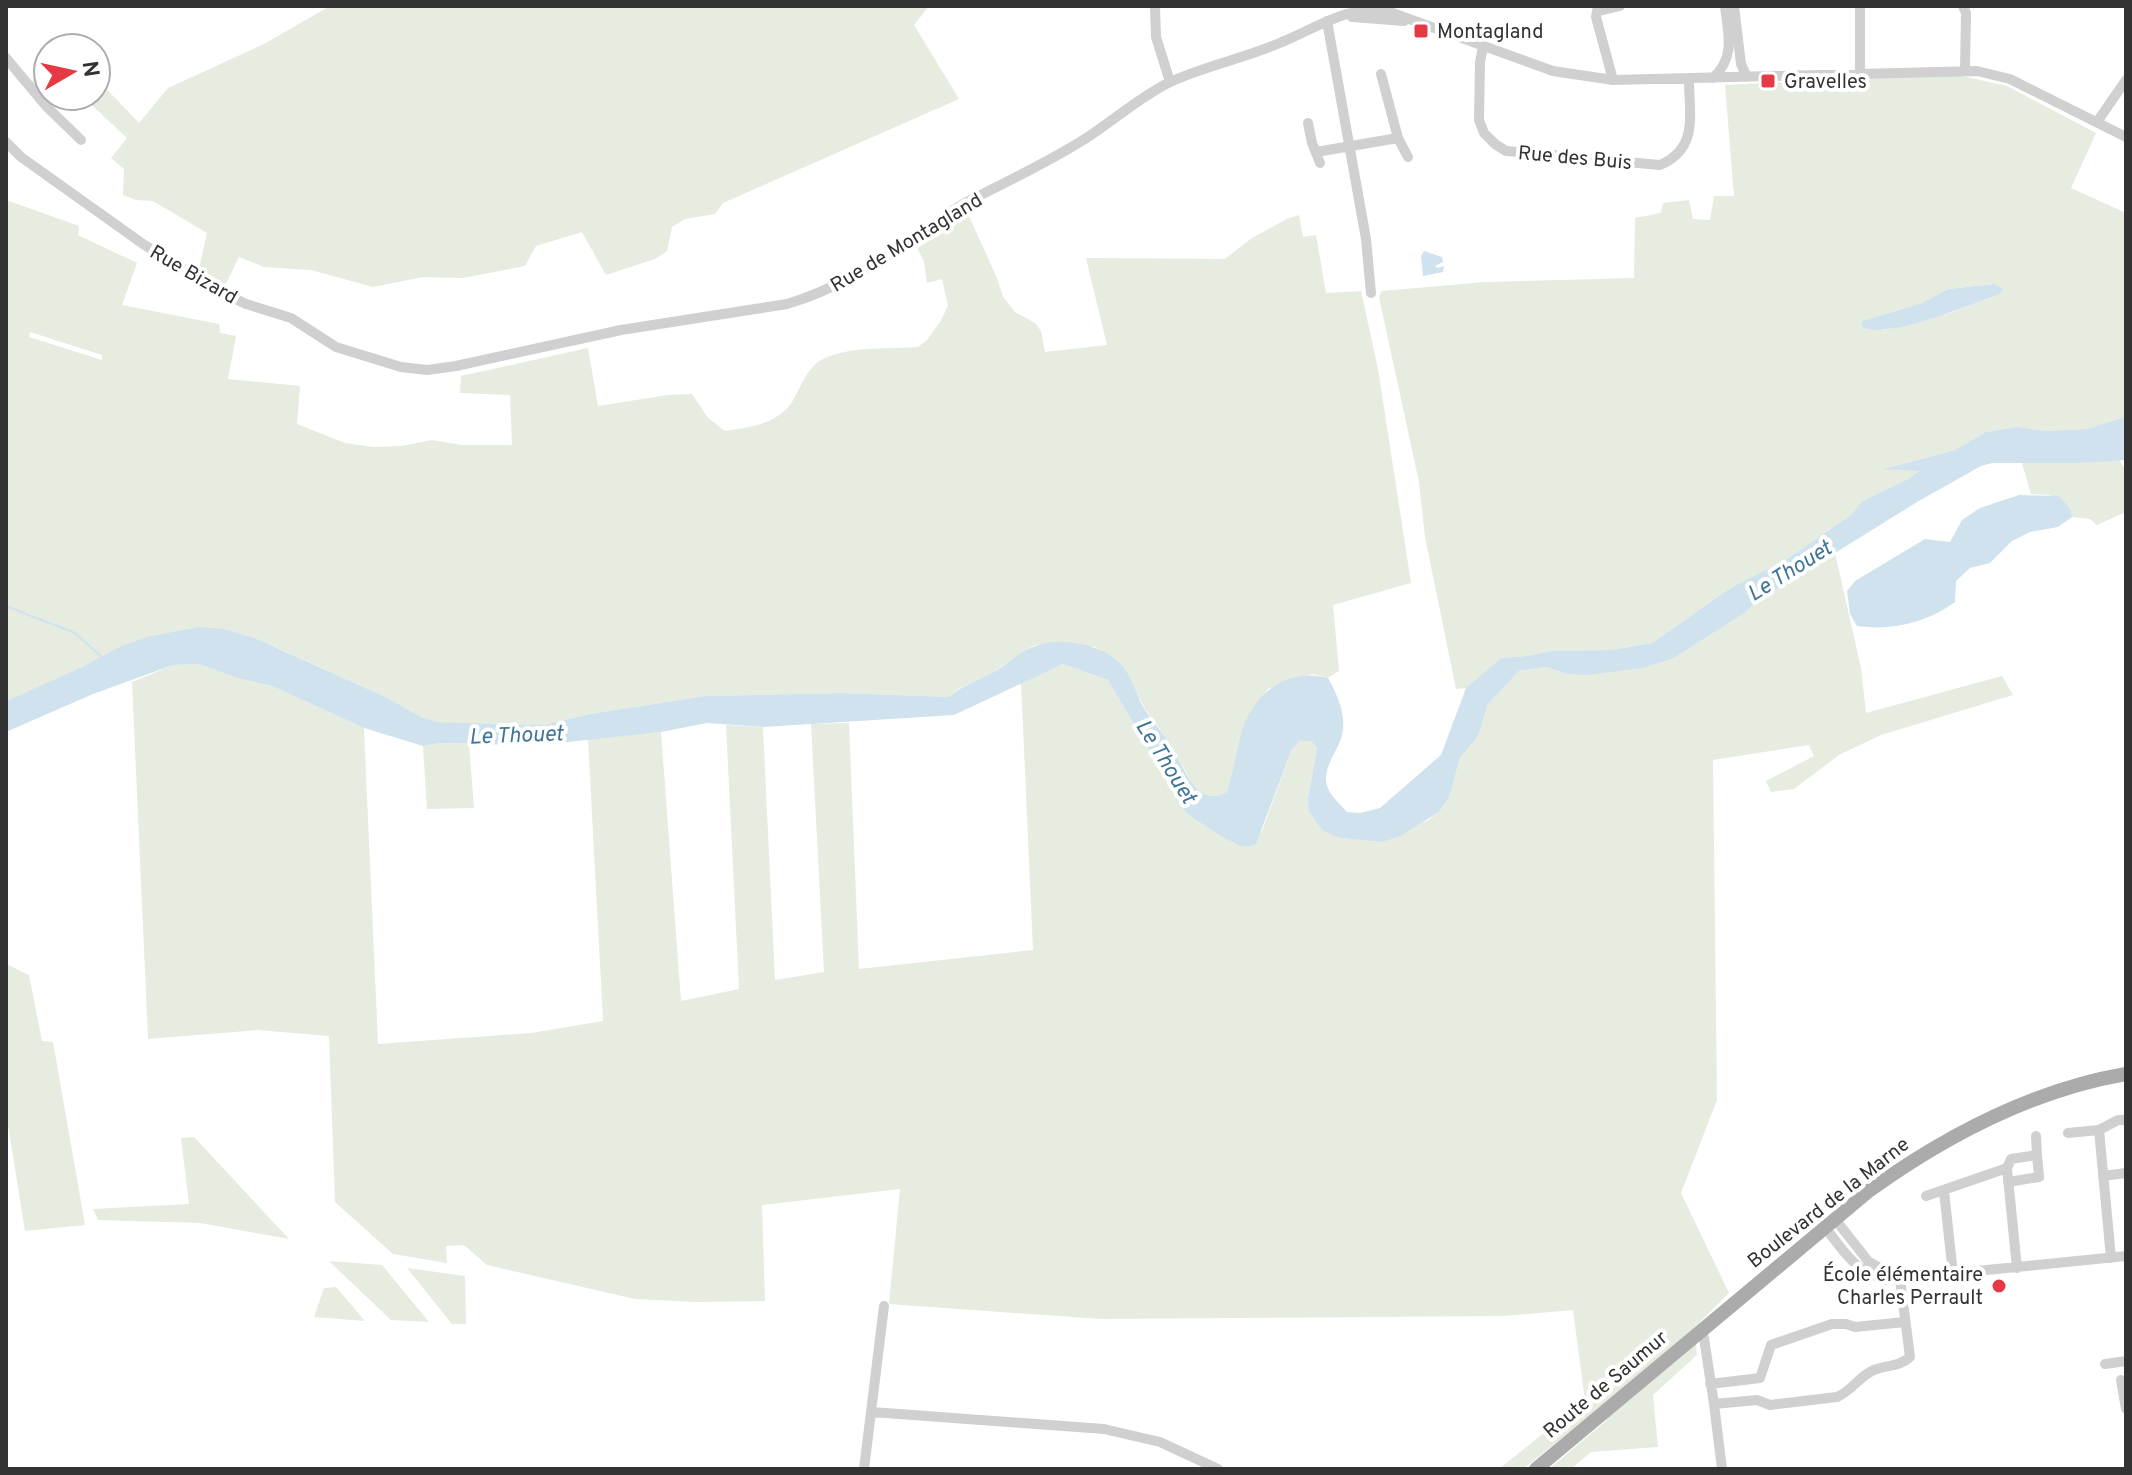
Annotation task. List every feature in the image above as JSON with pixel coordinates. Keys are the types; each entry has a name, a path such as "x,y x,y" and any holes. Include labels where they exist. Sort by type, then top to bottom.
{"main road":[{"name":"Boulevard de la Marne","path":"1700,1331 1870,1190 1923,1153 1976,1124 2063,1089 2126,1074"},
{"name":"Route de Saumur","path":"1536,1469 1700,1331"}],"street":[{"path":"1155,6 1156,37 1170,82"},
{"path":"1613,80 1596,17 1598,8 1620,6"},
{"path":"1713,78 1729,56 1725,6"},
{"path":"1734,6 1742,78"},
{"path":"1860,6 1860,73"},
{"path":"1963,6 1966,13 1965,69"},
{"path":"1375,10 1553,71 1613,80 1965,69 2010,79 2126,137"},
{"name":"Rue de Montagland","path":"401,367 427,370 456,366 621,330 787,304 810,297 873,264 962,205 993,191 1087,137 1170,82 1253,54 1344,13 1375,10"},
{"path":"1327,21 1366,239 1371,293"},
{"path":"1730,45 1742,78"},
{"name":"Rue des Buis","path":"1483,47 1479,120 1484,133 1506,151 1660,165 1681,153 1689,136 1689,79"},
{"path":"7,62 81,140"},
{"path":"1381,74 1398,138 1408,157"},
{"path":"2097,122 2126,80"},
{"path":"1308,123 1318,158 1349,145 1398,138"},
{"name":"Rue Bizard","path":"6,142 21,157 143,244 223,293 291,318 336,347 401,367"},
{"path":"2068,1133 2099,1130 2118,1120 2126,1120"},
{"path":"2099,1130 2111,1258"},
{"path":"2008,1182 2039,1177 2036,1136"},
{"path":"2017,1268 2007,1168 2011,1159 2037,1155"},
{"path":"1926,1196 2007,1168"},
{"path":"2103,1176 2126,1173"},
{"path":"1944,1191 1953,1274"},
{"path":"1830,1223 1868,1261 1900,1279 2126,1256"},
{"path":"1714,1404 1757,1400 1770,1405 1837,1397 1847,1393 1875,1370 1903,1364 1910,1357 1900,1279"},
{"path":"864,1469 884,1306"},
{"path":"1763,1402 1760,1378 1771,1345 1832,1324 1855,1327 1905,1322"},
{"path":"1700,1331 1704,1338 1722,1469"},
{"path":"2105,1364 2126,1361"},
{"path":"1710,1384 1760,1378"},
{"path":"2121,1380 2126,1406"},
{"path":"872,1412 1123,1432 1160,1442 1218,1469"}],"shaded area":[{"path":"330,6 929,6 914,25 959,99 723,203 715,214 685,219 672,227 667,251 655,259 606,275 582,232 536,246 525,266 463,278 423,277 373,287 311,270 264,267 239,257 223,290 199,269 207,233 153,201 123,195 124,169 111,158 127,138 99,112 112,112 112,95 139,123 168,88 264,44"},
{"path":"1953,74 2007,86 2096,133 2071,188 2126,213 2126,425 2119,459 2126,472 2126,512 2097,525 2090,519 2072,517 2071,510 2050,495 2031,494 2022,463 2078,463 2087,429 2047,431 2018,427 1987,432 1955,450 1886,468 1920,470 1862,501 1851,515 1787,559 1732,587 1652,643 1612,650 1552,651 1501,658 1466,688 1456,689 1425,537 1419,482 1379,297 1382,291 1485,282 1634,278 1635,218 1661,213 1663,203 1689,200 1693,219 1710,220 1714,196 1734,196 1725,85","holes":["1994,284 2000,294 1950,313 1884,330 1862,321 1922,303 1948,289"]},
{"path":"6,200 79,226 78,235 137,263 122,305 219,324 220,333 236,336 228,379 300,386 297,424 345,443 373,447 432,440 462,445 512,445 510,395 460,393 461,376 588,348 598,406 692,394 708,418 725,431 762,424 786,409 809,371 825,358 859,350 918,347 927,340 948,306 942,279 927,283 924,262 916,245 968,214 1003,297 1015,312 1035,323 1041,331 1045,352 1107,345 1086,258 1225,259 1252,238 1299,215 1303,237 1316,235 1326,293 1361,291 1378,369 1411,583 1333,605 1339,671 1328,678 1312,674 1268,689 1243,728 1235,771 1227,792 1217,797 1205,795 1194,787 1135,689 1095,647 1054,642 1033,646 949,697 844,693 705,696 590,714 544,725 438,722 421,717 388,698 289,653 224,629 117,648 6,701","holes":["30,332 102,355 102,360 29,337"]},
{"path":"1835,553 1861,668 1866,713 2002,676 2013,695 1881,735 1839,755 1794,789 1771,792 1766,781 1814,756 1809,745 1713,760 1717,1100 1681,1193 1729,1293 1694,1328 1697,1355 1653,1395 1658,1447 1591,1452 1571,1469 1549,1469 1607,1420 1598,1409 1523,1469 1499,1469 1585,1400 1573,1310 1504,1316 1101,1319 889,1304 900,1189 762,1205 765,1301 635,1299 487,1265 464,1245 446,1246 447,1263 393,1254 335,1202 329,1036 258,1030 148,1039 132,682 173,665 199,664 237,678 272,686 364,728 378,1044 531,1033 603,1021 588,739 661,732 681,1001 739,989 726,725 763,727 775,980 824,972 811,724 849,723 859,969 1033,950 1021,683 1063,664 1108,680 1186,813 1233,843 1262,831 1292,749 1300,741 1311,741 1317,748 1308,799 1340,838 1382,842 1439,812 1449,798 1460,758 1478,736 1488,704 1519,671 1546,667 1567,674 1674,658"},
{"path":"469,744 474,808 427,809 423,746"},
{"path":"6,964 29,975 42,1041 53,1042 85,1225 25,1231 6,1113"},
{"path":"194,1137 289,1239 200,1223 98,1220 93,1209 189,1204 181,1138"},
{"path":"329,1261 382,1265 429,1322 391,1320"},
{"path":"407,1268 465,1276 466,1324 452,1324"},
{"path":"336,1287 365,1321 314,1317 324,1288"}],"water":[{"path":"1424,251 1442,257 1443,262 1435,266 1444,266 1443,272 1423,276 1421,256"},
{"path":"1994,284 2003,289 2000,294 1930,319 1890,329 1862,327 1862,321 1922,303 1948,289"},
{"name":"Le Thouet","path":"2126,417 2126,460 1992,463 1981,466 1758,601 1674,658 1643,668 1586,675 1567,674 1546,667 1519,671 1488,704 1478,736 1460,758 1449,798 1439,812 1400,836 1382,842 1340,838 1322,830 1309,811 1308,799 1317,748 1311,741 1300,741 1292,749 1256,844 1244,846 1232,842 1186,813 1108,680 1063,664 954,715 763,727 707,723 661,732 568,742 520,745 439,743 423,746 364,728 272,686 237,678 199,664 173,665 93,694 6,732 6,701 117,648 147,637 199,627 224,629 255,638 388,698 421,717 438,722 544,725 590,714 705,696 844,693 949,697 1028,649 1044,643 1068,642 1105,652 1123,667 1145,710 1171,745 1192,783 1207,795 1227,792 1242,731 1264,694 1300,676 1328,678 1343,715 1343,731 1327,770 1326,781 1334,798 1347,812 1360,813 1380,808 1441,755 1466,688 1501,658 1552,651 1612,650 1652,643 1732,587 1787,559 1851,515 1862,501 1919,471 1883,469 1955,450 1986,432 2018,427 2047,431 2088,429"},
{"path":"2019,495 2059,496 2071,510 2072,517 2058,527 2030,532 2012,541 1990,563 1970,568 1956,581 1955,602 1944,609 1908,624 1857,626 1850,614 1847,591 1855,581 1925,539 1950,542 1962,520 1980,508"}],"waterway":[{"path":"6,606 75,633 102,657"}],"place":[{"name":"Montagland","path":"1421,31"},
{"name":"Gravelles","path":"1768,81"},
{"name":"École élémentaire Charles Perrault","path":"1999,1286"}]}
